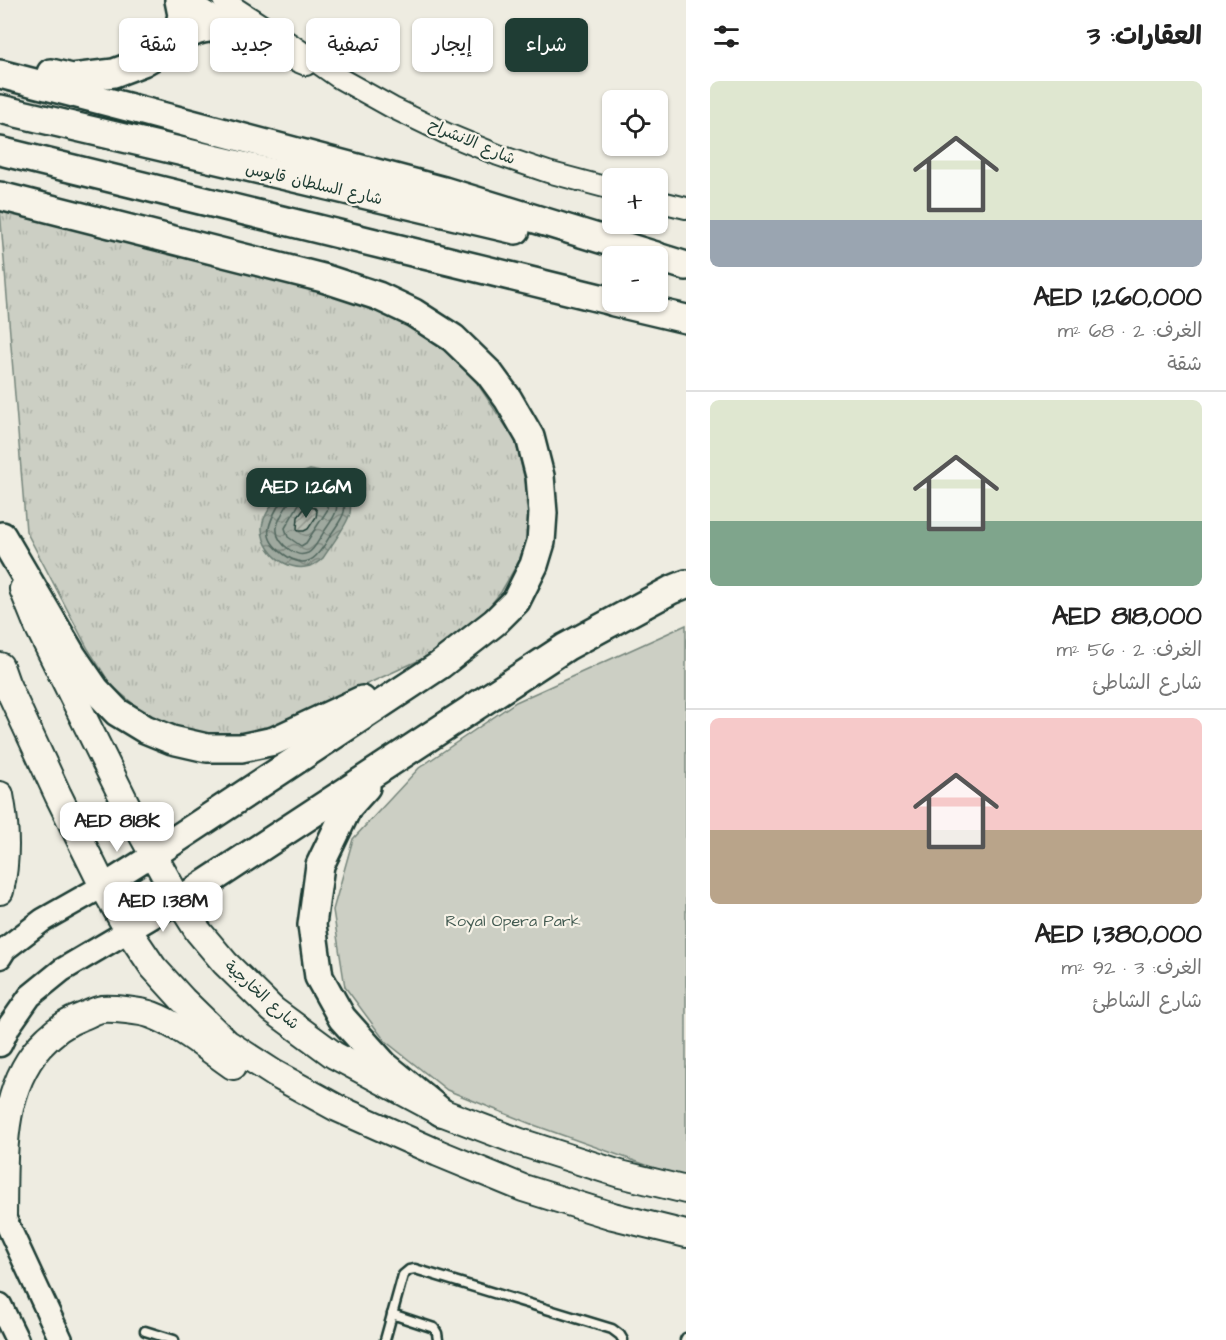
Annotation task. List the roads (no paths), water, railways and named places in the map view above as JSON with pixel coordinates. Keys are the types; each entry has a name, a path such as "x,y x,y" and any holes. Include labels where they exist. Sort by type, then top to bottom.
{"highway":[{"path":"179,0 181,18"},
{"path":"0,62 72,78 119,71"},
{"path":"0,74 444,191 621,246"},
{"name":"شارع السلطان قابوس","path":"0,110 602,250"},
{"path":"0,151 602,298"},
{"path":"0,196 323,278 378,296 414,313 453,339 489,373 508,399 530,437 540,476 543,513 541,542 534,566 516,601 495,622 440,665 154,854"},
{"path":"668,261 686,268"},
{"path":"668,265 686,268"},
{"path":"658,312 686,319"},
{"path":"1,530 73,657 95,689 117,712 145,729 172,740 207,748 241,748 274,741 440,665"},
{"path":"178,901 566,647 686,584"},
{"path":"441,730 368,785 348,807 320,866 312,926 318,977 342,1018 384,1065 441,1112"}],"main road":[{"name":"شارع الخارجية","path":"1,530 38,626 134,820 178,901 198,931 225,963 273,1010 334,1054 441,1112 520,1142 620,1174 686,1190"},
{"path":"0,666 58,795 103,886 128,930 153,967 227,1043 275,1074 337,1108 438,1153 523,1188 613,1216 685,1235"},
{"path":"0,795 4,815 3,880 0,891"},
{"path":"0,957 5,949 43,920 154,854"},
{"path":"0,1045 9,1026 30,996 62,970 178,901"},
{"path":"61,1340 2,1209 4,1131 7,1107 22,1068 50,1035 69,1022 102,1009 129,1010 150,1014 175,1026 243,1072 285,1093 337,1108"},
{"path":"0,1305 17,1340"},
{"path":"0,1321 6,1340"}],"street":[{"name":"شارع الانشراح","path":"187,0 214,18"},
{"name":"شارع الانشراح","path":"223,0 251,18"},
{"name":"شارع الانشراح","path":"294,46 339,78 445,133 498,155 548,172 602,186"},
{"name":"شارع الانشراح","path":"294,60 339,78"},
{"path":"668,204 686,208"}],"lane":[{"path":"385,1340 403,1275 415,1269 612,1329 623,1340"},
{"path":"392,1314 434,1328 438,1340"},
{"path":"145,1331 174,1340"}],"water":[{"path":"310,470 333,479 345,490 350,504 350,513 323,558 314,565 294,567 284,563 269,549 264,540 262,525 286,484"}],"park label":[{"name":"Royal Opera Park","path":"513,921"}]}
